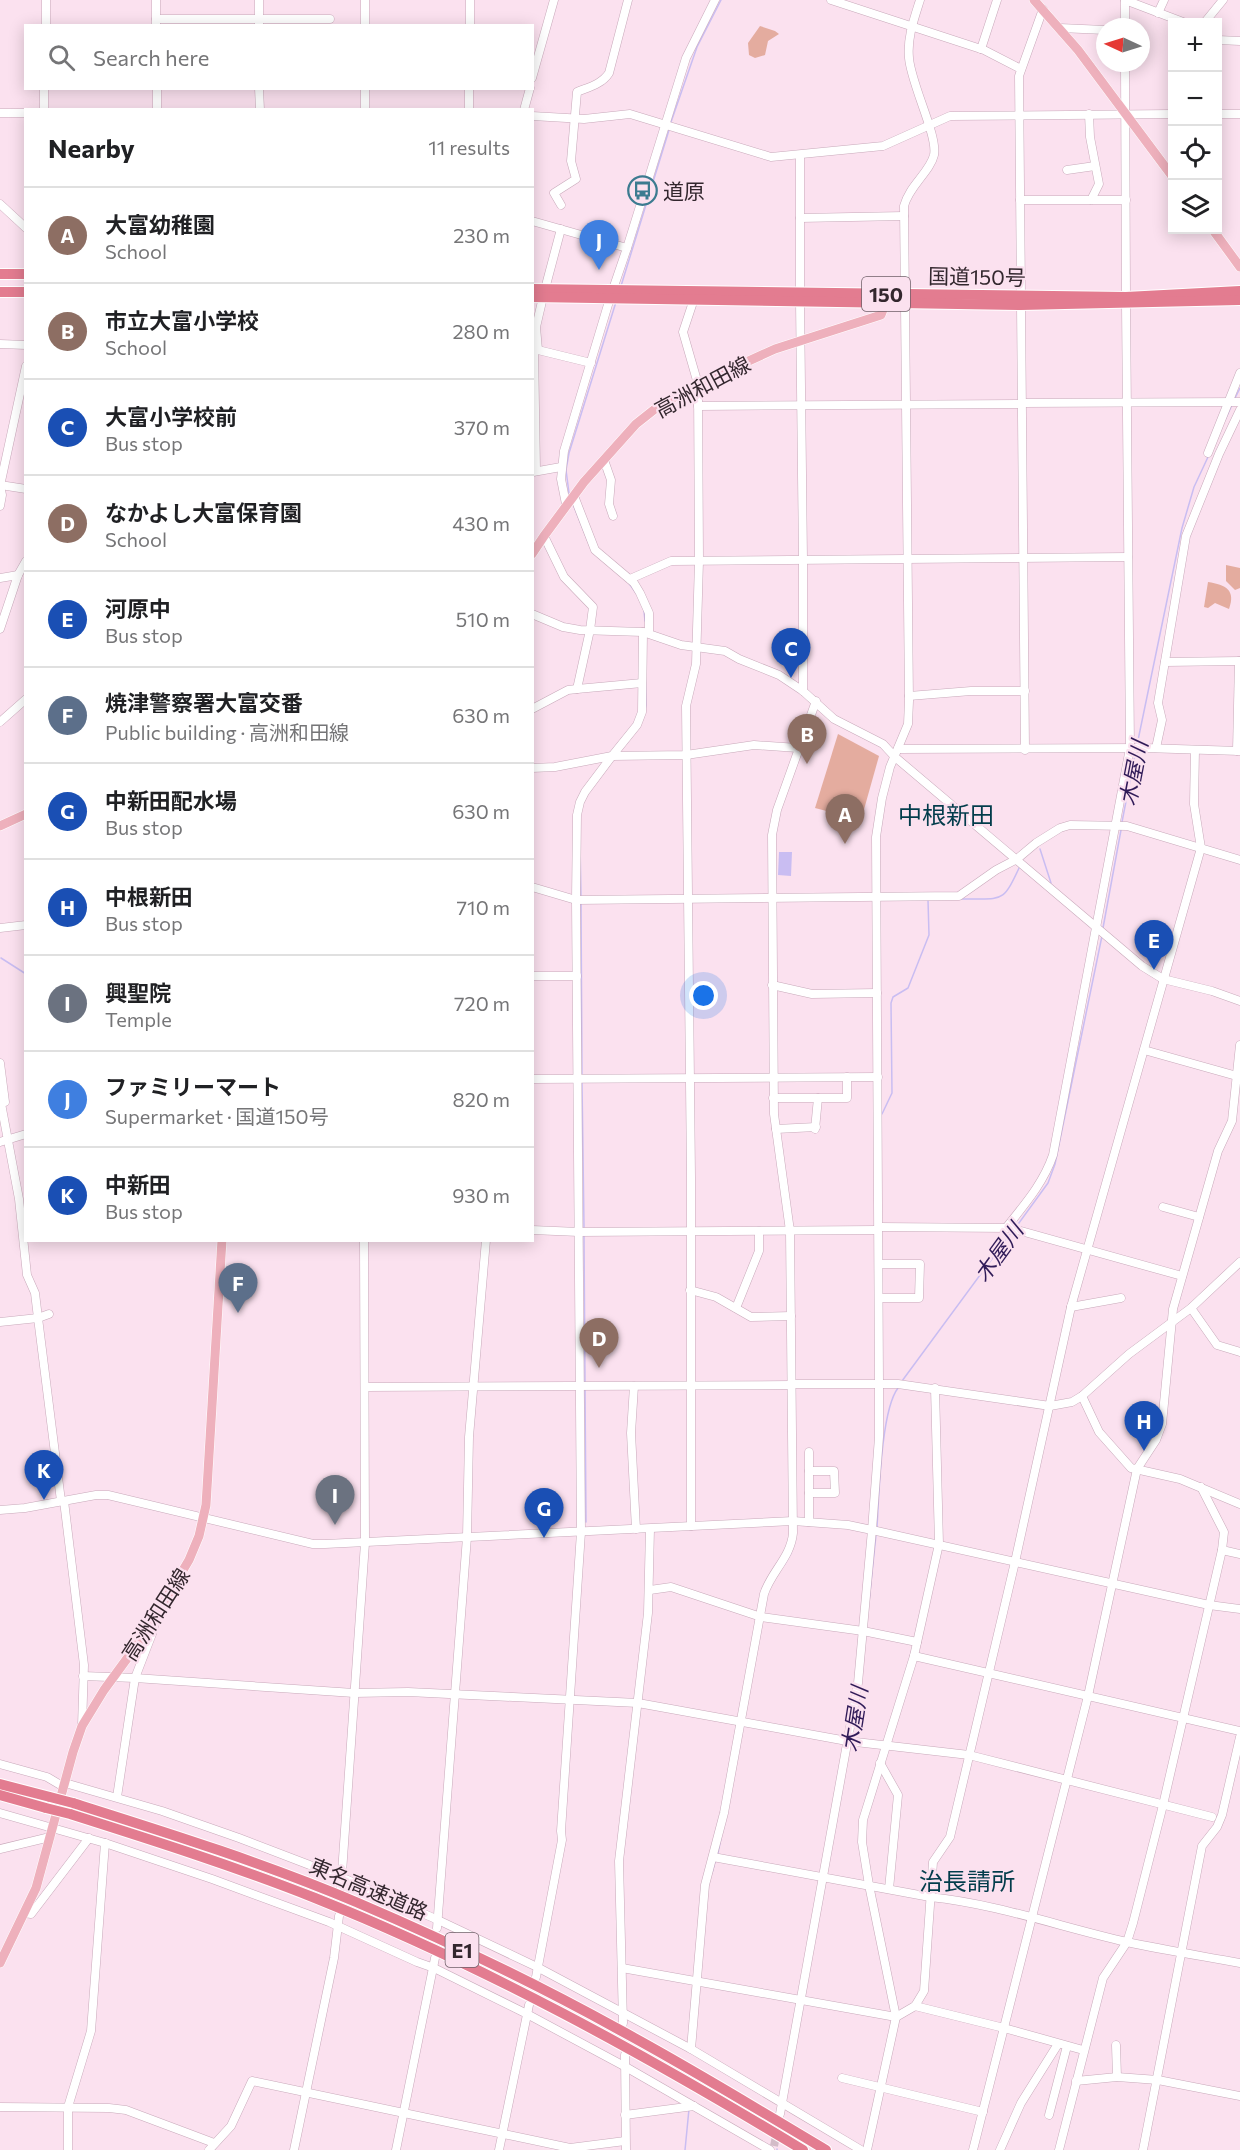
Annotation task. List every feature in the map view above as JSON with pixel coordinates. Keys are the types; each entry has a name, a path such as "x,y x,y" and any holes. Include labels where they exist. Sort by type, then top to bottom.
{"highway":[{"path":"0,274 24,274"},
{"name":"国道150号","path":"1126,300 1240,291"},
{"path":"0,292 24,292"},
{"name":"国道150号","path":"540,294 1021,301 1240,300"},
{"name":"国道150号","path":"611,294 694,299 800,297 886,302 904,298"},
{"name":"東名高速道路","path":"0,1784 73,1803 299,1879 447,1943 617,2028 727,2090 826,2150"},
{"name":"東名高速道路","path":"0,1795 250,1873 380,1926 490,1976 561,2012 693,2085 802,2150"}],"main road":[{"path":"1034,0 1078,50 1168,169"},
{"path":"1216,234 1240,267"},
{"name":"高洲和田線","path":"534,551 567,504 604,460 648,414 660,405 698,384 776,349 881,315 886,302"},
{"path":"0,826 24,815"},
{"name":"高洲和田線","path":"0,1963 36,1888 82,1726 113,1677 156,1618 189,1560 199,1536 206,1505 222,1242"}],"street":[{"path":"46,0 46,24"},
{"path":"156,0 156,22 330,19"},
{"path":"259,0 259,22"},
{"path":"365,0 365,24"},
{"path":"470,0 470,24"},
{"path":"534,71 554,0"},
{"path":"561,205 554,193 576,179 571,161 577,92 597,84 609,72 628,0"},
{"path":"567,504 561,479 561,466 611,294 686,58 715,0"},
{"path":"831,0 981,49 1021,69"},
{"path":"780,2114 785,2105 850,1742 865,1631 875,1530 879,1437 877,823 887,777 908,724 909,560 904,216 906,198 934,154 933,137 911,75 909,59 908,45 920,0"},
{"path":"981,49 997,0"},
{"path":"1125,18 1125,0 1172,18"},
{"path":"1158,13 1164,0"},
{"path":"1208,18 1223,0"},
{"path":"1025,750 1019,76 1043,9"},
{"path":"1060,28 1096,30"},
{"path":"1222,40 1240,41"},
{"path":"1008,1228 1038,1187 1053,1155 1130,748 1125,72"},
{"path":"44,90 44,108"},
{"path":"157,90 157,108"},
{"path":"259,90 260,108"},
{"path":"365,90 365,108"},
{"path":"469,90 469,108"},
{"path":"525,108 529,90"},
{"path":"0,113 24,113"},
{"path":"534,116 596,118 630,114 771,157 883,146 927,124 950,116 1168,114"},
{"path":"1089,114 1099,184 1090,200"},
{"path":"1222,114 1240,114"},
{"path":"800,154 803,691"},
{"path":"1067,170 1095,166"},
{"path":"1020,201 1125,200"},
{"path":"0,205 24,226"},
{"path":"800,218 904,216"},
{"path":"534,222 627,248"},
{"path":"561,230 540,294 535,348 591,363"},
{"path":"691,1526 686,706 696,664 699,561 698,384 683,332 694,299"},
{"path":"0,344 24,345"},
{"path":"1208,453 1240,373"},
{"path":"0,506 2,495 0,485 24,375"},
{"path":"698,406 1240,402"},
{"path":"1156,748 1162,720 1158,703 1186,536 1219,454 1238,420 1240,410"},
{"path":"604,460 611,480 609,504 613,516"},
{"path":"534,471 561,466"},
{"path":"0,485 24,489"},
{"path":"536,1977 562,1840 581,1532 577,814 585,792 637,725 642,712 648,613 640,592 630,579 591,544 574,496"},
{"path":"544,536 564,577 593,607 577,689"},
{"path":"630,579 671,561 1128,557"},
{"path":"0,629 24,563"},
{"path":"0,578 18,575"},
{"path":"534,615 563,627 646,633 681,645 724,651 779,675 816,701 834,719 896,753 1142,966 1163,979 1212,991 1240,1001"},
{"path":"896,753 1130,748 1239,751 1239,661 1165,662"},
{"path":"534,708 568,690 642,683"},
{"path":"909,696 971,691 1025,691"},
{"path":"0,722 24,701"},
{"path":"691,2049 705,1885 724,1813 766,1586 788,1554 792,1544 792,1230 778,1129 775,1078 773,824 816,701"},
{"path":"534,768 555,767 612,756 686,755 754,745 798,748"},
{"path":"622,1968 896,2017 915,2006 924,1991 933,1863 950,1837 1015,1562 1071,1307 1201,849 1194,804 1195,750"},
{"path":"534,888 576,900 959,896 996,870 1017,859 1036,843 1060,828 1070,825 1127,826 1240,860"},
{"path":"0,928 24,925"},
{"path":"534,976 577,976"},
{"path":"775,985 812,994 877,993"},
{"path":"973,2150 1088,1696 1137,1469 1156,1440 1162,1424 1171,1322 1218,1151 1232,1121 1240,1046"},
{"path":"1144,1050 1238,1076"},
{"path":"0,1063 9,1132 4,1141"},
{"path":"776,1098 847,1098 847,1077"},
{"path":"534,1079 878,1077"},
{"path":"0,1098 4,1141 19,1199 27,1275 34,1293 38,1318 84,1665 82,1726"},
{"path":"778,1129 815,1129 819,1098"},
{"path":"4,1141 24,1135"},
{"path":"1163,1207 1199,1217"},
{"path":"534,1230 579,1232 1008,1228 1182,1276"},
{"path":"736,1308 759,1251 759,1231"},
{"path":"341,1887 364,1543 364,1242"},
{"path":"438,1924 467,1537 469,1437 486,1242"},
{"path":"365,1387 898,1384 1050,1406 1072,1402 1082,1396 1129,1354 1191,1308 1240,1262"},
{"path":"879,1264 920,1264 919,1298 879,1298"},
{"path":"690,1290 716,1297 751,1317 791,1316"},
{"path":"1071,1307 1121,1298"},
{"path":"1191,1308 1217,1346 1240,1352"},
{"path":"0,1322 38,1318 49,1314"},
{"path":"634,1386 631,1433 636,1530"},
{"path":"867,2150 896,2017 869,1885 862,1842 863,1820 914,1656 939,1544 934,1388"},
{"path":"1082,1396 1099,1431 1131,1468 1180,1479 1240,1504"},
{"path":"808,1452 809,1522"},
{"path":"809,1471 834,1471 835,1494 809,1493"},
{"path":"1059,2150 1103,1978 1126,1942 1133,1923 1222,1550 1224,1532 1201,1487"},
{"path":"0,1510 108,1495 313,1544 809,1522 875,1530 1209,1605 1240,1609"},
{"path":"623,2023 619,1861 650,1590 650,1529"},
{"path":"1222,1550 1240,1554"},
{"path":"650,1590 671,1587 760,1617 865,1631 917,1642"},
{"path":"117,1797 135,1678 153,1634 156,1618"},
{"path":"914,1656 1240,1731"},
{"path":"83,1676 354,1693 408,1692 638,1703 850,1742 969,1755 1212,1817"},
{"path":"1143,2150 1202,1846 1217,1827 1222,1815 1240,1737"},
{"path":"880,1763 898,1795 889,1889"},
{"path":"0,1764 47,1777 64,1785 117,1797 162,1811 342,1877 438,1924 537,1967 691,2049 861,2150"},
{"path":"0,1813 105,1843 293,1907 338,1926 528,2009 624,2066 773,2149"},
{"path":"0,1849 50,1837"},
{"path":"25,1913 31,1914 89,1838"},
{"path":"68,2150 68,2108 91,2031 105,1843"},
{"path":"713,1857 963,1901 1031,1916 1126,1942 1240,1963"},
{"path":"294,2150 334,1958 339,1916"},
{"path":"396,2150 435,1959"},
{"path":"915,2006 1083,2050"},
{"path":"500,2150 528,2009"},
{"path":"1000,2150 1022,2103 1058,2044"},
{"path":"1116,2044 1117,2077"},
{"path":"1049,2115 1067,2046"},
{"path":"0,2107 126,2110 212,2147 231,2126 252,2080 570,2148 626,2146 625,2055"},
{"path":"1076,2081 1117,2077 1158,2080 1240,2096"},
{"path":"842,2078 982,2112"},
{"path":"625,2115 694,2106"}],"shaded area":[{"path":"760,26 779,34 768,41 765,55 755,58 749,55 748,43"},
{"path":"1226,565 1240,568 1240,588 1235,590 1226,581"},
{"path":"1208,582 1228,590 1231,597 1229,609 1215,603 1208,608 1204,607"},
{"path":"838,734 879,756 861,820 815,808"},
{"path":"779,852 792,852 791,876 778,875"}],"waterway":[{"path":"671,122 697,47 721,0"},
{"path":"621,286 669,130"},
{"path":"569,493 566,470 569,453 616,302"},
{"name":"木屋川","path":"1235,398 1240,388"},
{"name":"木屋川","path":"1225,420 1232,405"},
{"name":"木屋川","path":"1137,745 1182,528 1194,487 1208,457"},
{"path":"573,504 591,549"},
{"path":"628,582 636,593"},
{"path":"644,611 645,621"},
{"path":"643,719 646,705 646,680"},
{"name":"木屋川","path":"1122,822 1136,750"},
{"name":"木屋川","path":"1103,928 1121,830"},
{"path":"580,842 581,897"},
{"path":"1040,849 1051,883"},
{"path":"962,899 1000,897 1009,887 1020,866"},
{"path":"882,1114 892,1093 891,1003 893,997 908,988 929,935 928,900"},
{"path":"581,902 582,1074"},
{"name":"木屋川","path":"1016,1227 1048,1183 1055,1164 1102,936"},
{"path":"1,958 24,973"},
{"path":"582,1082 584,1227"},
{"name":"木屋川","path":"902,1381 1011,1233"},
{"path":"584,1235 585,1383"},
{"path":"585,1388 586,1522"},
{"name":"木屋川","path":"877,1527 884,1433 892,1399 898,1388"},
{"name":"木屋川","path":"869,1602 876,1535"},
{"path":"784,1565 791,1553"},
{"path":"718,1853 721,1838"},
{"path":"712,1873 715,1862"},
{"path":"685,2150 689,2109"}],"tunnel":[{"path":"774,2146 780,2118"}],"place":[{"name":"道原","path":"642,190"},
{"name":"ファミリーマート","path":"599,270"},
{"name":"大富小学校前","path":"791,678"},
{"name":"市立大富小学校","path":"807,764"},
{"name":"大富幼稚園","path":"845,844"},
{"name":"河原中","path":"1154,970"},
{"name":"焼津警察署大富交番","path":"238,1313"},
{"name":"なかよし大富保育園","path":"599,1368"},
{"name":"中根新田","path":"1144,1451"},
{"name":"中新田","path":"44,1500"},
{"name":"興聖院","path":"335,1525"},
{"name":"中新田配水場","path":"544,1538"}],"district":[{"name":"中根新田","path":"946,814"},
{"name":"治長請所","path":"967,1880"}]}
